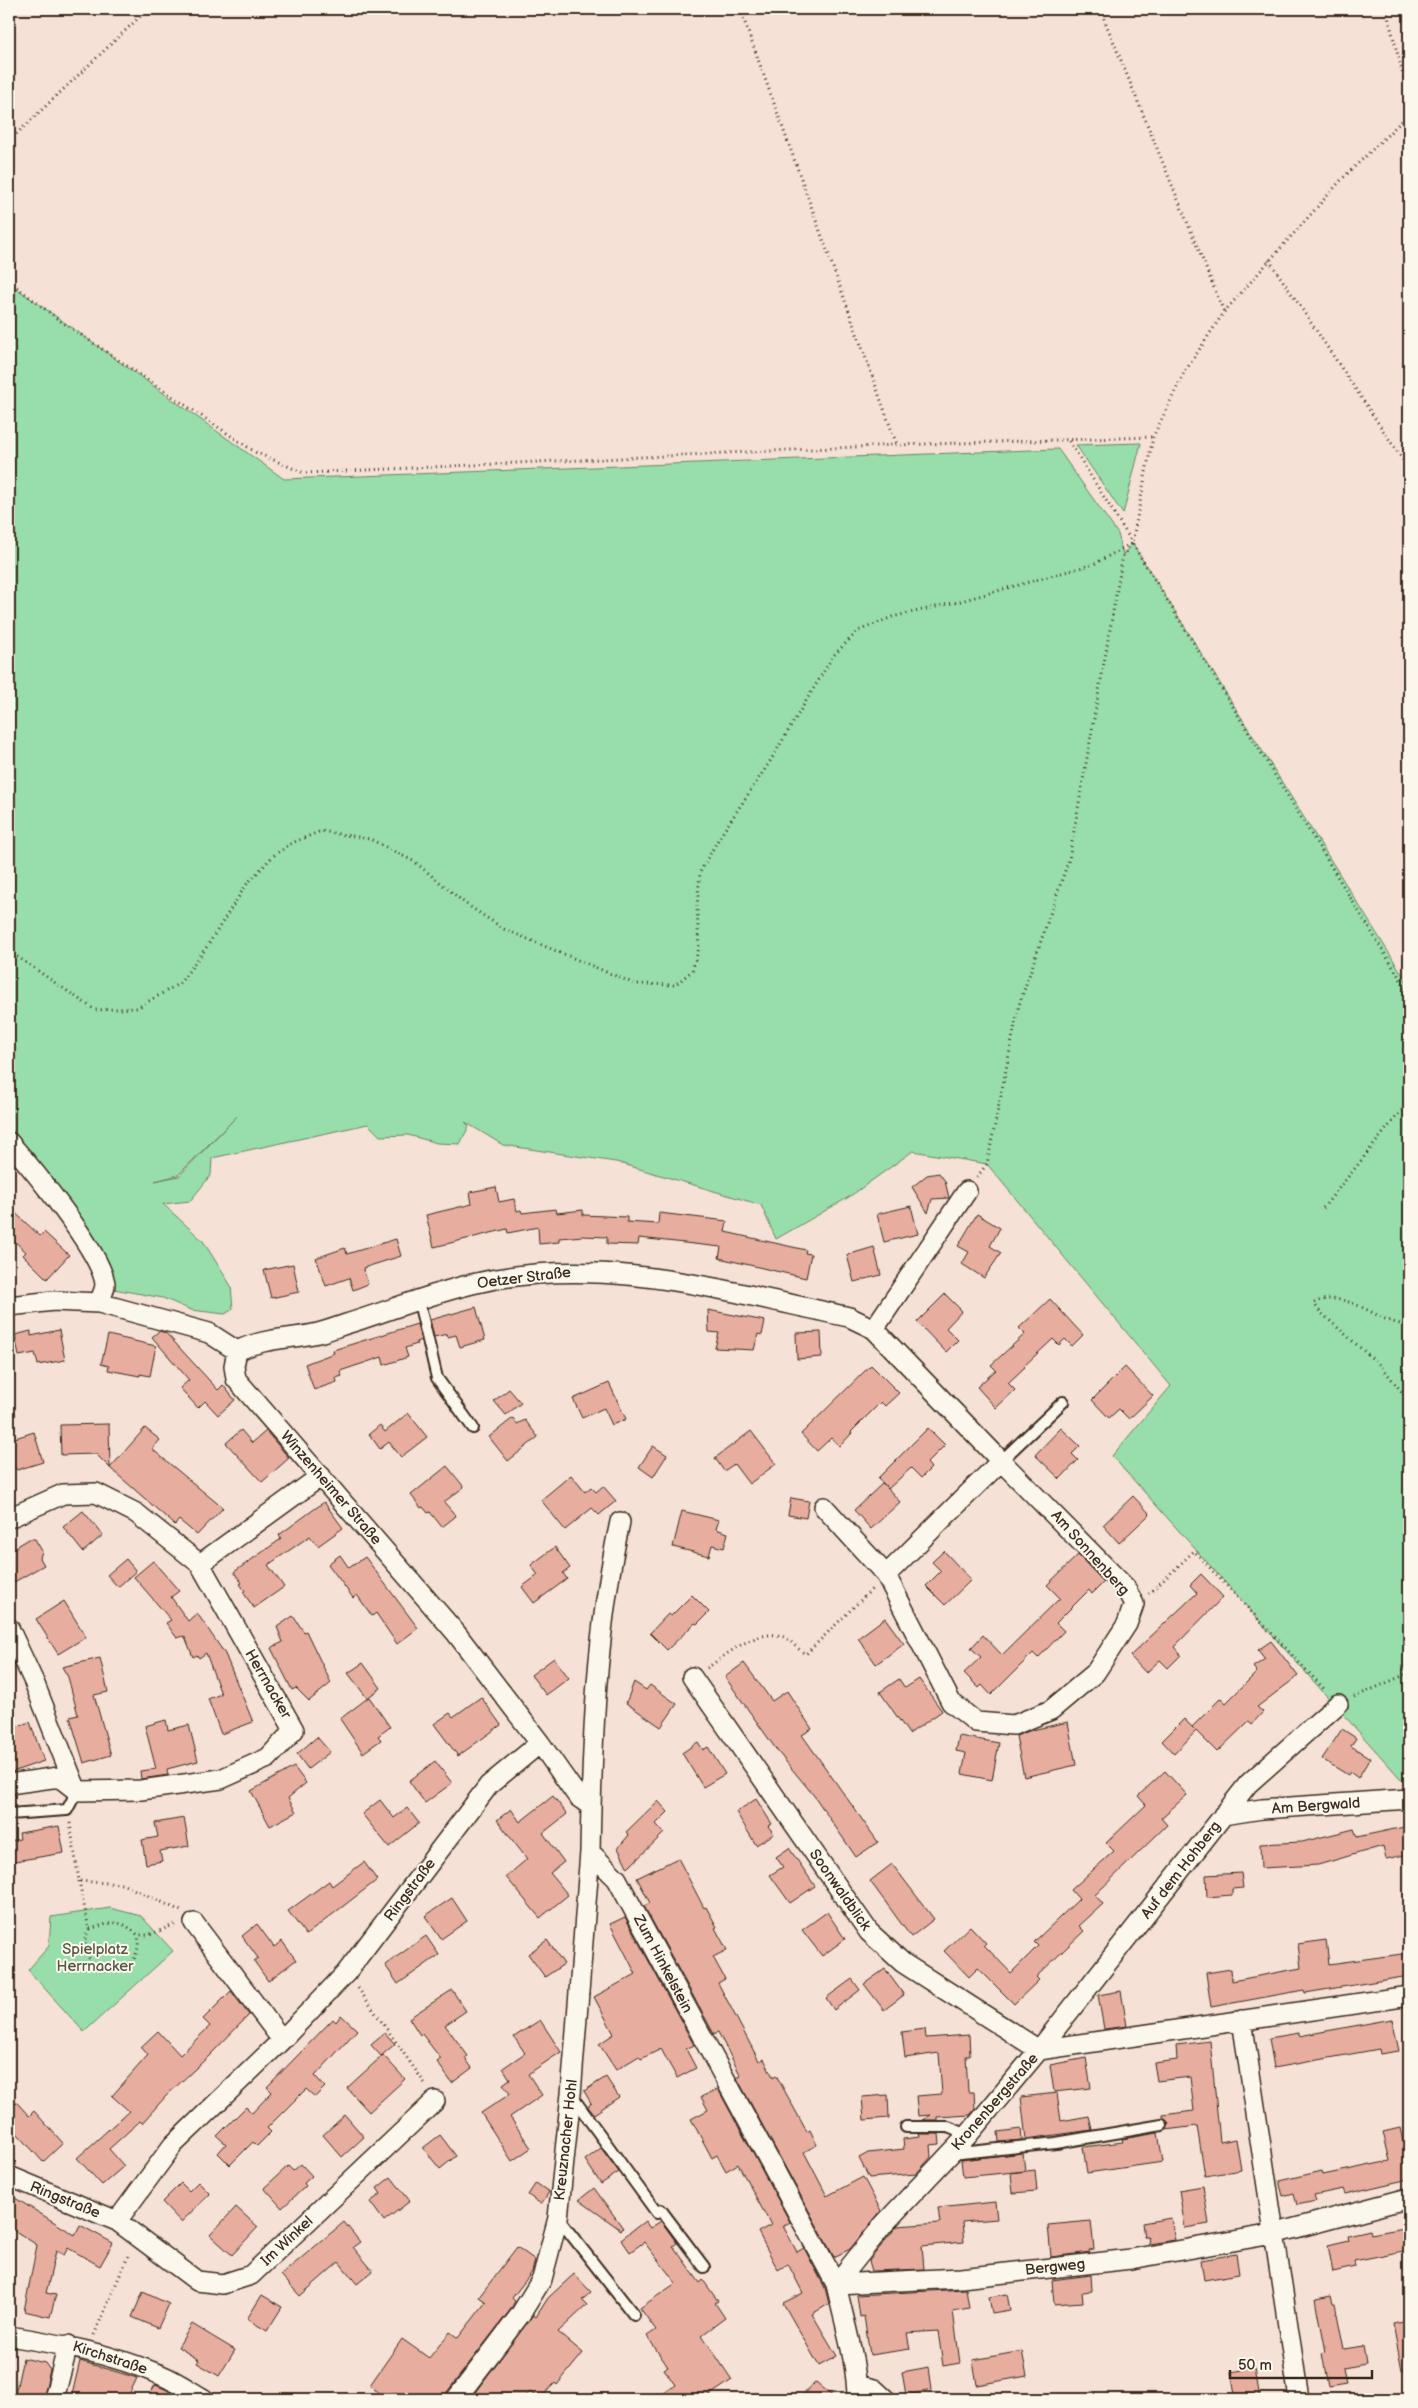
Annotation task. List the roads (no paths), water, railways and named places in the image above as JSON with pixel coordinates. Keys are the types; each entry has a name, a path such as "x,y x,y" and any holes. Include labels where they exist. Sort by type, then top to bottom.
{"street":[{"path":"9,1142 38,1174 95,1257 105,1285 99,1303"},
{"path":"874,1329 967,1191"},
{"name":"Oetzer Straße","path":"237,1351 256,1342 317,1333 368,1318 418,1298 474,1283 532,1274 577,1271 656,1277 849,1317 874,1329"},
{"path":"9,1306 54,1302 99,1303 208,1333 237,1351"},
{"name":"Am Sonnenberg","path":"824,1507 886,1575 951,1702 976,1722 1014,1725 1051,1710 1094,1673 1128,1624 1134,1604 1124,1587 874,1329"},
{"name":"Winzenheimer Straße","path":"237,1351 234,1366 236,1379 456,1633 540,1743 578,1797 591,1806"},
{"path":"886,1575 1001,1462"},
{"path":"200,1564 321,1476"},
{"name":"Herrnacker","path":"9,1518 63,1494 96,1493 136,1512 200,1564 294,1730 268,1758 221,1779 141,1790 77,1791"},
{"path":"590,1852 596,1684 612,1559 620,1522"},
{"path":"9,1628 34,1682 77,1791"},
{"name":"Soonwaldblick","path":"692,1677 869,1932 903,1963 1039,2050"},
{"name":"Auf dem Hohberg","path":"1039,2050 1248,1784 1338,1704"},
{"name":"Ringstraße","path":"9,2176 117,2221 173,2145 282,2040 346,1972 489,1785 540,1743"},
{"path":"9,1784 59,1777 77,1791"},
{"name":"Am Bergwald","path":"1223,1816 1262,1810 1409,1799"},
{"name":"Kreuznacher Hohl","path":"456,2399 520,2315 542,2279 558,2218 590,1852"},
{"name":"Zum Hinkelstein","path":"590,1852 617,1879 836,2284 857,2392 874,2389 885,2399"},
{"path":"194,1923 282,2040"},
{"name":"Kronenbergstraße","path":"836,2284 884,2224 968,2135 1039,2050 1409,1996"},
{"path":"1242,2020 1299,2399"},
{"name":"Im Winkel","path":"117,2221 197,2280 224,2284 251,2275 435,2100"},
{"name":"Bergweg","path":"836,2284 961,2278 1131,2259 1273,2234 1409,2198"},
{"name":"Kirchstraße","path":"9,2336 68,2344 87,2349 162,2375 204,2399"},
{"path":"54,2399 68,2344"}],"lane":[{"path":"418,1298 437,1378 473,1428"},
{"path":"1001,1462 1062,1402"},
{"path":"9,1814 67,1810 77,1791"},
{"path":"570,2094 657,2213 661,2210 704,2267"},
{"path":"950,2154 1056,2143 1162,2125"},
{"path":"906,2127 948,2127 968,2135"},
{"path":"558,2218 634,2316"}],"park label":[{"name":"Spielplatz Herrnacker","path":"95,1958"}]}
